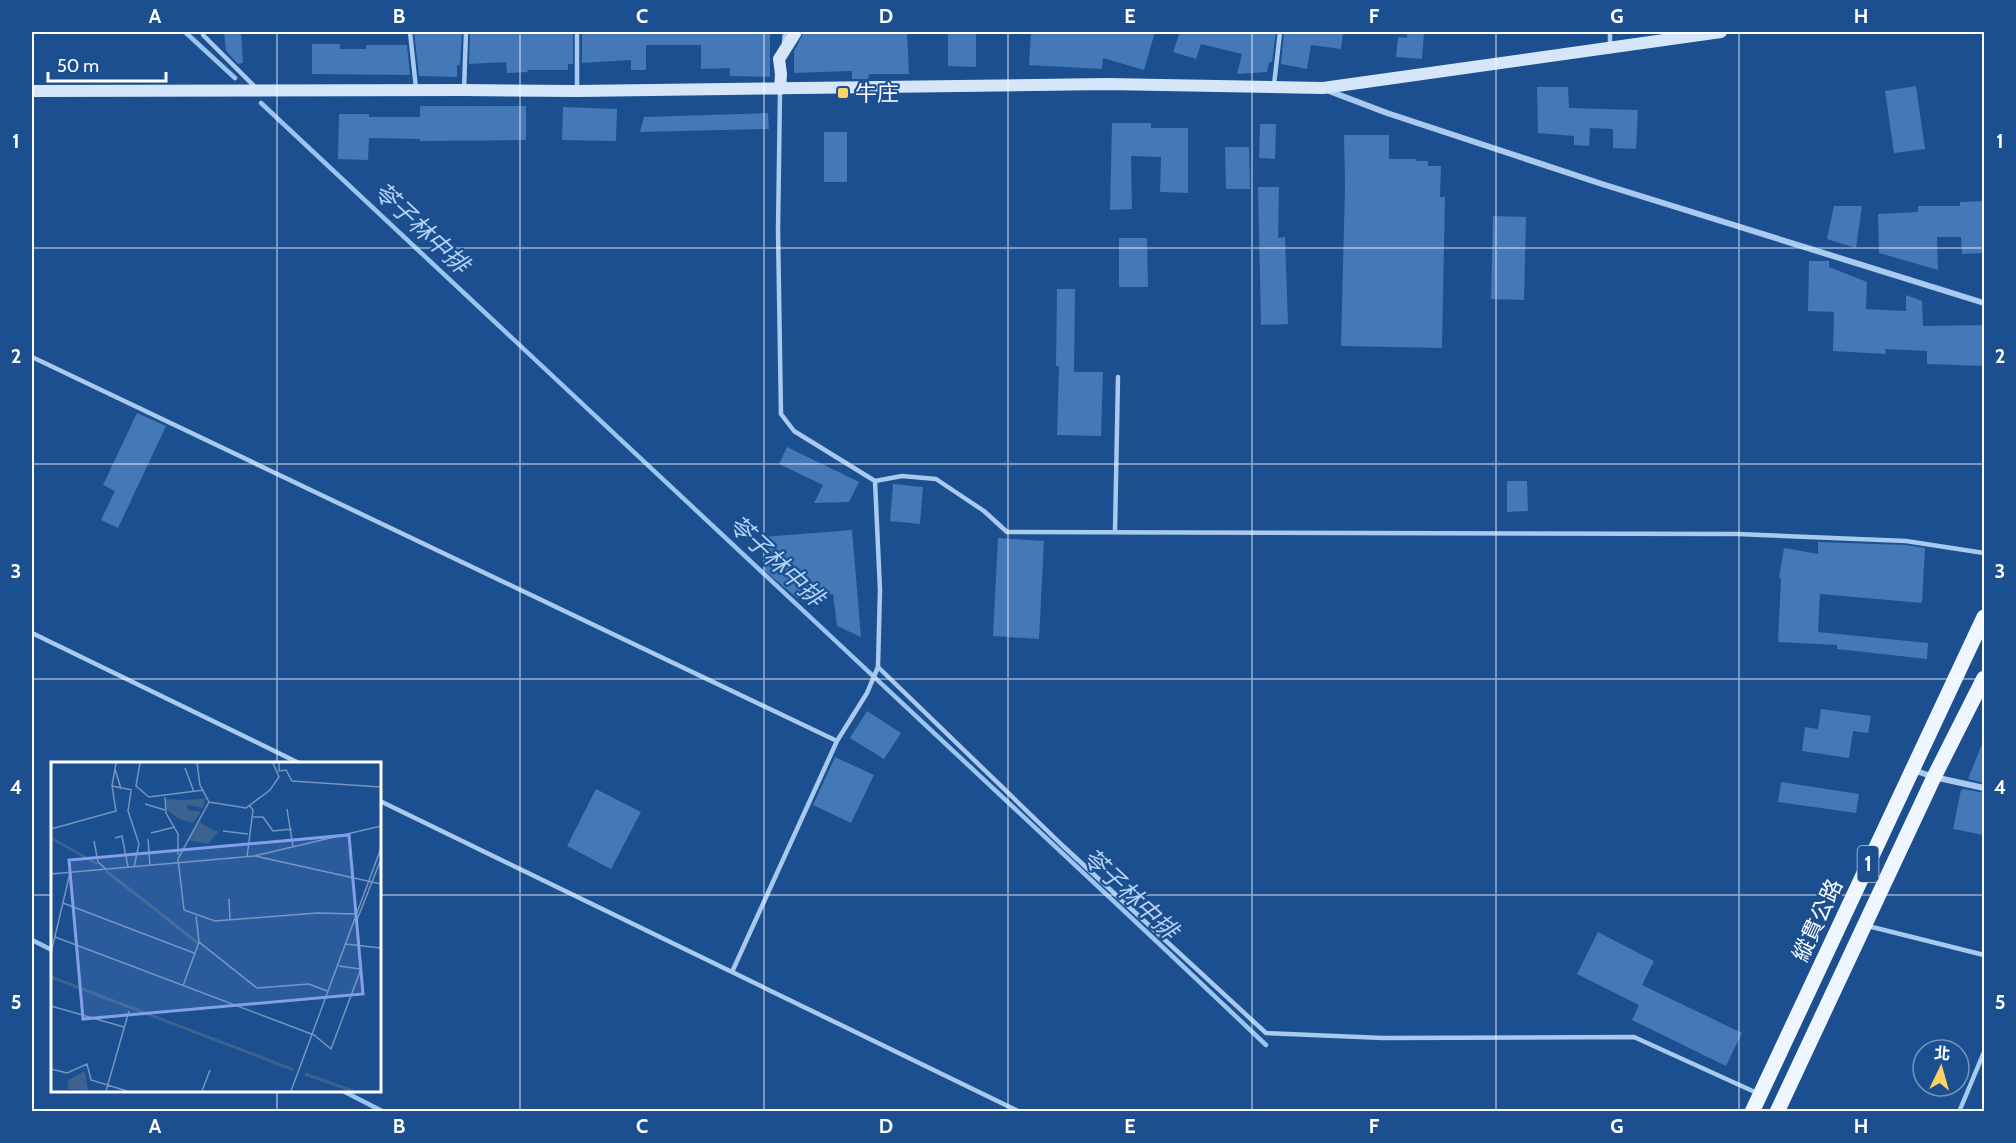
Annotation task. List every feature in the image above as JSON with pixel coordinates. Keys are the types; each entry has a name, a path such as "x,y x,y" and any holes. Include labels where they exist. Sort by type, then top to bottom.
{"main road":[{"name":"縱貫公路","path":"1752,1112 1984,617"},
{"name":"縱貫公路","path":"1777,1112 1934,777 1984,678"}],"street":[{"path":"780,89 779,59 796,32"},
{"path":"32,91 577,92 1107,84 1323,88 1721,32"},
{"path":"1323,88 1387,113 1602,184 1984,303"},
{"path":"1913,769 1934,777 1984,788"}],"lane":[{"path":"203,32 203,35 258,91"},
{"path":"410,32 417,90"},
{"path":"464,90 466,32"},
{"path":"577,32 577,92"},
{"path":"784,50 785,32"},
{"path":"1274,88 1280,32"},
{"path":"1610,32 1611,49"},
{"path":"780,89 778,230 781,414 794,431 875,481 902,476 936,478 984,511 1007,532 1737,534 1906,541 1984,554"},
{"path":"32,357 837,741"},
{"path":"1114,532 1118,377"},
{"path":"732,972 837,741 867,693 877,669 880,590 875,481"},
{"path":"32,633 297,762"},
{"path":"877,669 1063,846 1266,1033 1383,1038 1634,1037 1760,1095"},
{"path":"381,801 1020,1112"},
{"path":"1864,925 1984,955"},
{"path":"1959,1112 1984,1052"}],"building":[{"path":"224,32 241,32 243,63 238,64 226,51"},
{"path":"414,32 462,32 457,77 419,76"},
{"path":"470,32 573,32 573,64 568,64 568,70 527,70 528,72 507,73 506,62 469,64"},
{"path":"582,32 770,32 770,77 730,76 730,68 701,69 701,45 646,45 646,70 631,70 631,60 582,63"},
{"path":"804,32 907,32 909,74 869,74 868,79 852,79 852,71 794,73 794,51"},
{"path":"948,32 976,32 976,67 948,66"},
{"path":"1031,32 1155,32 1144,70 1103,58 1102,69 1029,65"},
{"path":"1180,32 1276,32 1272,62 1269,62 1267,72 1237,74 1242,54 1201,44 1196,59 1173,52"},
{"path":"1284,32 1343,32 1341,49 1311,45 1307,69 1281,64"},
{"path":"1407,32 1424,32 1422,59 1396,57 1398,37 1407,38"},
{"path":"312,44 340,44 340,49 366,49 366,45 407,45 410,75 312,74"},
{"path":"1916,86 1925,149 1894,153 1885,91"},
{"path":"1537,87 1568,87 1569,108 1638,110 1636,149 1613,148 1613,129 1590,128 1589,146 1574,145 1574,136 1538,133"},
{"path":"420,106 526,106 526,140 420,141 420,139 369,138 368,160 338,159 339,114 369,114 369,117 420,117"},
{"path":"563,107 617,109 616,141 562,140"},
{"path":"768,113 769,129 640,132 644,117"},
{"path":"1112,123 1151,123 1151,128 1188,128 1188,193 1160,192 1161,157 1131,156 1132,209 1110,210"},
{"path":"1260,124 1276,124 1275,159 1259,158"},
{"path":"824,132 847,132 847,182 824,182"},
{"path":"1344,135 1389,135 1389,159 1416,159 1416,161 1428,161 1428,166 1441,166 1440,197 1445,197 1442,348 1341,346"},
{"path":"1225,147 1249,147 1250,189 1226,189"},
{"path":"1258,187 1279,187 1278,238 1285,237 1288,324 1261,325"},
{"path":"1984,201 1984,253 1962,254 1961,237 1937,237 1938,270 1879,253 1878,214 1918,212 1918,206 1960,206 1960,202"},
{"path":"1834,206 1862,206 1856,248 1827,239"},
{"path":"1493,216 1526,217 1524,300 1491,299"},
{"path":"1119,238 1147,238 1148,287 1119,287"},
{"path":"1809,261 1829,261 1829,267 1867,282 1866,309 1906,311 1906,295 1922,301 1923,326 1984,325 1984,366 1927,364 1927,351 1885,349 1886,354 1833,351 1834,312 1808,311"},
{"path":"1057,289 1075,289 1074,372 1103,372 1101,436 1057,435 1059,366 1056,366"},
{"path":"137,413 166,426 118,528 101,520 115,491 103,485"},
{"path":"787,447 859,482 849,502 814,503 823,485 779,464"},
{"path":"1507,481 1527,481 1528,511 1507,512"},
{"path":"893,484 923,487 920,524 890,521"},
{"path":"852,530 861,637 837,626 833,594 797,598 764,570 762,537"},
{"path":"998,538 1044,541 1039,639 993,636"},
{"path":"1818,542 1906,545 1925,548 1922,603 1820,594 1818,632 1928,643 1927,659 1837,649 1837,645 1778,642 1781,578 1779,578 1784,548 1818,554"},
{"path":"1821,709 1871,716 1868,733 1853,731 1849,758 1802,751 1805,727 1818,729"},
{"path":"867,711 901,733 884,759 850,738"},
{"path":"1984,739 1984,783 1968,779"},
{"path":"835,757 874,775 851,823 813,805"},
{"path":"1781,782 1859,794 1856,813 1778,802"},
{"path":"596,789 641,812 611,869 567,846"},
{"path":"1961,790 1984,793 1984,835 1953,829"},
{"path":"1598,932 1654,961 1642,985 1742,1033 1726,1066 1632,1020 1639,1005 1577,974"}],"waterway":[{"name":"苓子林中排","path":"185,32 235,78"},
{"name":"苓子林中排","path":"261,103 1266,1045"},
{"path":"32,940 51,950"},
{"path":"345,1092 384,1112"}],"place":[{"name":"牛庄","path":"843,93"}]}
